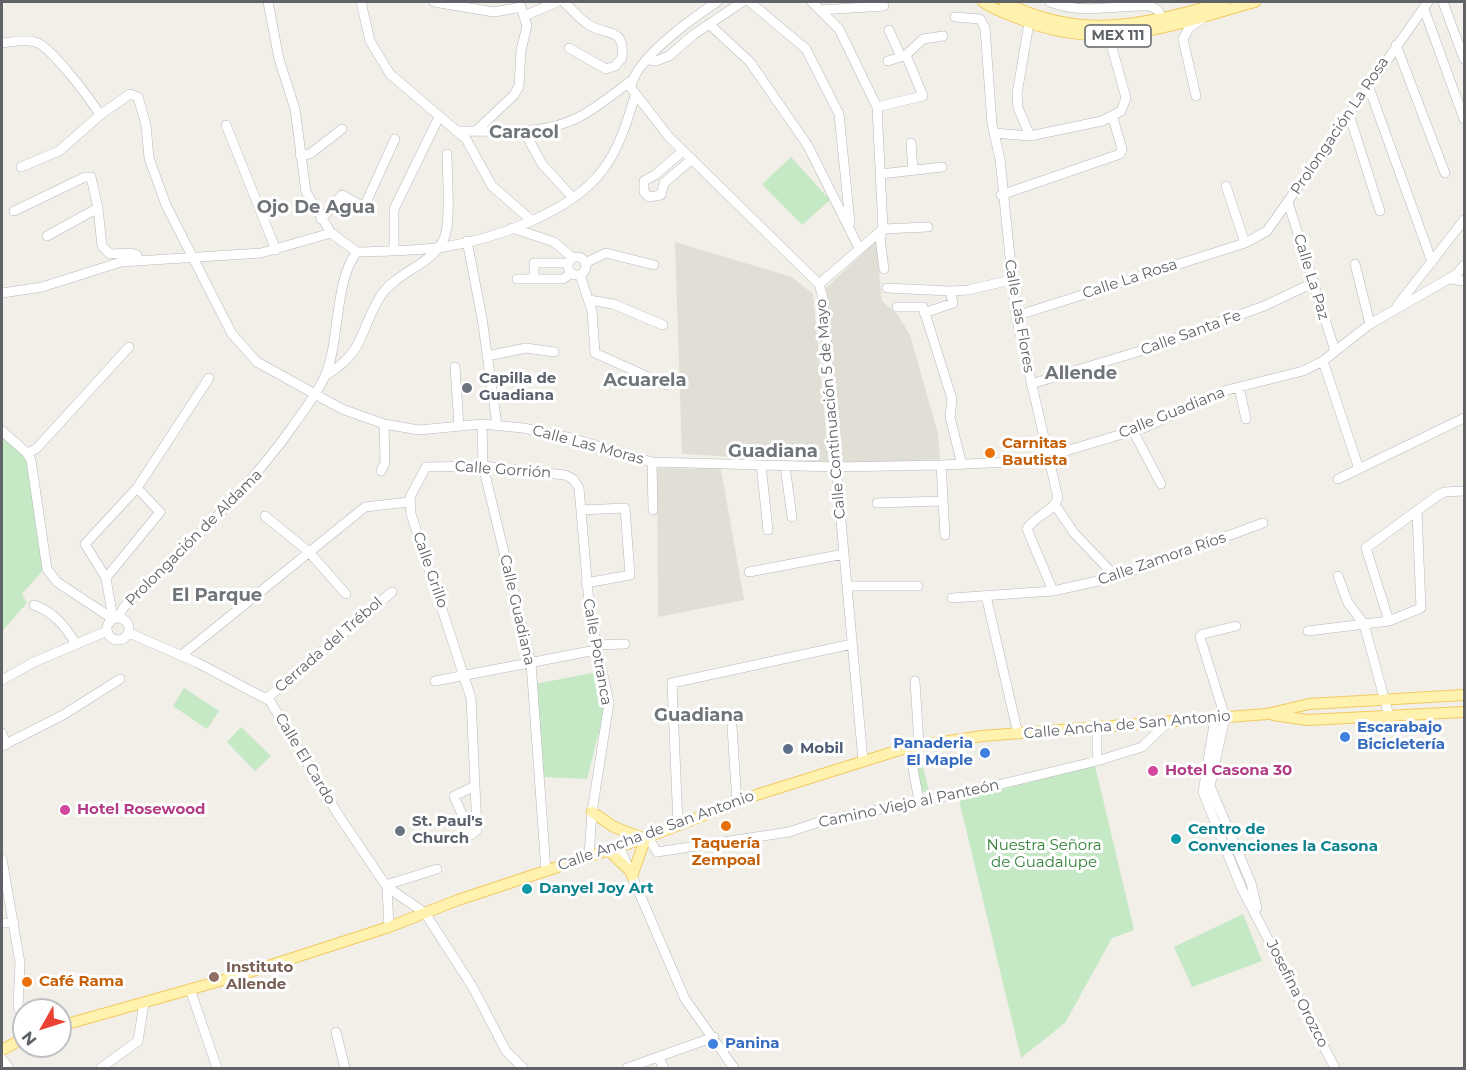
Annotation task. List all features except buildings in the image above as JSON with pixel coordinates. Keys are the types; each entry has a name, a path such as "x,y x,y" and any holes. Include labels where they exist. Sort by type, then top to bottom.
{"main road":[{"name":"MEX 111","path":"983,2 1029,23 1070,34 1109,37 1138,34 1255,2"},
{"name":"MEX 111","path":"1004,2 1031,14 1085,26 1111,27 1162,19 1225,2"},
{"path":"1460,695 1461,712 1308,720 1267,714 1309,704 1460,695"},
{"name":"Calle Ancha de San Antonio","path":"72,1023 144,1004 389,927 737,803 863,760 914,746 1018,734 1267,714"},
{"path":"592,812 614,827 646,837 631,873"},
{"path":"614,848 631,873"}],"street":[{"path":"268,2 279,59 295,109 306,192 331,233 357,252 440,247 467,242 512,228 573,198 602,171 620,139 635,96 631,88 634,76 622,58"},
{"path":"361,2 370,41 378,57 405,89 456,131 471,148 492,186 531,220"},
{"path":"434,2 494,12 523,11 557,2"},
{"path":"564,2 592,27 614,32 623,49 622,58 615,66 606,69 569,48"},
{"path":"456,131 524,131 577,118 634,76 680,28 717,2"},
{"path":"649,60 656,61 669,56 709,24 742,2"},
{"path":"750,2 806,49 839,114 850,230"},
{"path":"812,2 839,29 877,106 883,229 880,238 884,269"},
{"path":"1050,2 1069,8 1091,5 1149,6 1158,10 1162,19"},
{"path":"1443,2 1464,59"},
{"path":"1426,5 1464,119"},
{"name":"Prolongación La Rosa","path":"1245,243 1267,231 1426,5"},
{"path":"820,10 884,6"},
{"path":"477,130 514,95 519,86 521,50 527,26 523,11"},
{"path":"1196,96 1183,39 1189,28 1208,14"},
{"name":"Calle Las Flores","path":"956,17 980,19 985,28 994,133 1000,159 1001,195 1016,316 1049,456 1048,467 1058,498 1055,505"},
{"path":"1029,23 1017,94 1018,108 1030,136"},
{"path":"709,24 750,62 801,137 859,248"},
{"path":"877,106 923,96 890,30"},
{"path":"888,61 904,56 923,39 943,36"},
{"path":"994,133 1030,136 1113,118 1121,111 1126,98 1109,37"},
{"path":"2,43 26,41 43,45 87,94 100,115 59,151 21,167"},
{"path":"1396,45 1445,173"},
{"path":"1368,85 1432,262"},
{"name":"Calle Las Moras","path":"100,115 130,94 138,97 146,125 149,158 166,205 232,334 243,348 273,373 316,392 352,414 384,424 419,430 482,424 497,425 571,438 652,462 836,467 941,465"},
{"name":"Calle Continuación 5 de Mayo","path":"635,96 683,151 819,284 824,298 836,467 863,760"},
{"path":"1349,114 1380,211"},
{"path":"394,250 394,209 439,117"},
{"path":"1001,195 1120,154 1122,149 1113,118"},
{"path":"226,125 276,250"},
{"path":"300,155 310,154 342,129"},
{"path":"524,131 542,164 573,198"},
{"path":"321,219 342,195 364,207 395,139"},
{"path":"911,142 913,170"},
{"path":"683,151 655,176 644,181 644,192 649,196 661,195 664,183 692,159"},
{"path":"326,375 348,361 359,344 382,294 440,247 446,233 447,154"},
{"path":"881,174 942,167"},
{"path":"14,211 85,177 93,180 98,208 99,239 102,246 110,254 131,253 137,255 138,260"},
{"path":"1226,186 1245,243"},
{"name":"Calle La Paz","path":"1288,202 1335,351"},
{"path":"47,236 98,208"},
{"path":"1394,310 1464,220"},
{"path":"819,284 883,229 928,227"},
{"path":"512,228 554,242 571,261 575,274 589,300 595,325 595,353 666,385"},
{"path":"2,293 42,287 121,262 192,259 276,250 331,233"},
{"path":"467,242 497,425"},
{"name":"Calle La Rosa","path":"1016,316 1245,243"},
{"name":"Prolongación de Aldama","path":"115,618 264,467 316,392 326,375 346,277 357,252"},
{"path":"585,263 606,253 654,265"},
{"path":"517,279 534,279 563,279 585,270 585,263 580,258 571,261 534,263 534,279"},
{"path":"1355,264 1370,324"},
{"path":"1449,279 1464,265"},
{"path":"1449,279 1464,281"},
{"name":"Calle Guadiana","path":"941,465 1049,456 1133,431 1211,395 1288,376 1323,361 1370,324 1449,279"},
{"path":"887,288 968,290 1011,280"},
{"name":"Calle Santa Fe","path":"1031,384 1147,349 1264,306 1313,283"},
{"path":"897,308 924,310 953,303 950,291"},
{"path":"589,300 613,304 663,325"},
{"path":"924,310 952,399 950,417 962,465"},
{"path":"27,453 36,449 129,347"},
{"path":"487,356 526,348 555,352"},
{"path":"1323,361 1359,469"},
{"path":"455,367 459,426"},
{"path":"115,618 106,578 85,544 137,488 209,378"},
{"path":"1239,387 1246,418"},
{"path":"1338,479 1464,418"},
{"path":"381,471 385,463 384,424"},
{"name":"Calle Guadiana","path":"482,424 483,466 531,663 546,871"},
{"path":"2,431 27,453 34,470 47,569 57,582 115,618 127,621 129,633 123,639 116,640 107,631"},
{"path":"1133,431 1161,484"},
{"path":"652,462 653,510"},
{"path":"761,465 768,530"},
{"path":"941,465 945,535"},
{"name":"Calle Gorrión","path":"409,502 426,467 483,466 565,475 576,483"},
{"path":"785,466 792,517"},
{"name":"Calle Potranca","path":"576,483 581,510 586,583 595,647 609,703 592,812 589,856"},
{"path":"106,578 160,512 137,488"},
{"path":"1389,621 1366,548 1444,492 1464,491"},
{"path":"877,503 943,501"},
{"path":"182,655 365,507 409,502"},
{"name":"Calle Grillo","path":"409,502 466,674 472,704 477,830 471,835 454,796 475,786"},
{"path":"1053,591 1026,529 1031,522 1055,505 1074,533 1116,577"},
{"path":"581,510 625,508 630,575 586,583"},
{"path":"1308,631 1389,621 1422,608 1417,511"},
{"path":"265,516 309,552 346,594"},
{"name":"Calle Zamora Ríos","path":"952,598 1053,591 1116,577 1263,524"},
{"path":"749,573 844,554"},
{"path":"1338,576 1348,603 1364,624 1389,716"},
{"path":"847,586 918,585"},
{"name":"Cerrada del Trébol","path":"266,699 392,592"},
{"path":"986,596 1018,734"},
{"path":"34,605 51,612 63,624 76,644"},
{"path":"107,631 109,622 115,618"},
{"path":"1220,718 1200,637 1203,634 1236,626"},
{"path":"2,680 107,631"},
{"name":"Calle El Cardo","path":"129,633 182,655 266,699 278,713 339,816 386,886 425,913"},
{"path":"435,681 531,663 595,647 626,644"},
{"path":"678,825 672,683 852,644"},
{"path":"2,733 4,746 63,715 120,679"},
{"path":"915,681 914,746 919,801"},
{"name":"Josefina Orozco","path":"1220,718 1210,786 1251,884 1260,920 1335,1068"},
{"name":"Camino Viejo al Panteón","path":"646,837 657,852 789,832 822,821 1097,761 1142,747 1167,723"},
{"path":"732,728 737,803"},
{"path":"1097,728 1097,761"},
{"path":"2,859 20,963 18,998"},
{"path":"389,927 386,886 437,869"},
{"path":"631,873 685,999 734,1068"},
{"path":"425,913 472,986 506,1052 523,1068"},
{"path":"2,923 14,922"},
{"path":"190,989 217,1068"},
{"path":"101,1068 138,1041 144,1004"},
{"path":"336,1032 345,1068"},
{"path":"627,1068 714,1038"},
{"path":"658,1057 664,1068"},
{"path":"2,1059 9,1068"}],"shaded area":[{"path":"876,241 882,301 897,314 910,335 938,434 940,459 838,465 826,288"},
{"path":"675,242 792,277 813,294 829,462 682,454"},
{"path":"657,468 721,469 744,600 658,617"}],"green space":[{"path":"791,157 830,200 802,225 762,184"},
{"path":"2,434 30,460 44,569 22,594 27,603 2,631"},
{"path":"598,672 606,704 587,779 543,777 535,684"},
{"path":"184,688 219,711 207,729 173,706"},
{"path":"241,727 271,756 255,771 227,742"},
{"path":"922,763 929,791 920,793 913,765"},
{"name":"Nuestra Señora de Guadalupe","path":"1095,766 1134,930 1112,938 1065,1023 1021,1058 959,800"},
{"path":"1243,914 1262,961 1192,987 1174,947"}],"place":[{"name":"Capilla de Guadiana","path":"467,388"},
{"name":"Carnitas Bautista","path":"990,453"},
{"name":"Escarabajo Bicicletería","path":"1345,737"},
{"name":"Mobil","path":"788,749"},
{"name":"Panaderia El Maple","path":"985,753"},
{"name":"Hotel Casona 30","path":"1153,771"},
{"name":"Hotel Rosewood","path":"65,810"},
{"name":"Taquería Zempoal","path":"726,826"},
{"name":"St. Paul's Church","path":"400,831"},
{"name":"Centro de Convenciones la Casona","path":"1176,839"},
{"name":"Danyel Joy Art","path":"527,889"},
{"name":"Instituto Allende","path":"214,977"},
{"name":"Café Rama","path":"27,982"},
{"name":"Panina","path":"713,1044"}],"district":[{"name":"Caracol","path":"524,133"},
{"name":"Ojo De Agua","path":"316,208"},
{"name":"Allende","path":"1081,374"},
{"name":"Acuarela","path":"645,381"},
{"name":"Guadiana","path":"773,452"},
{"name":"El Parque","path":"217,596"},
{"name":"Guadiana","path":"699,716"}]}
